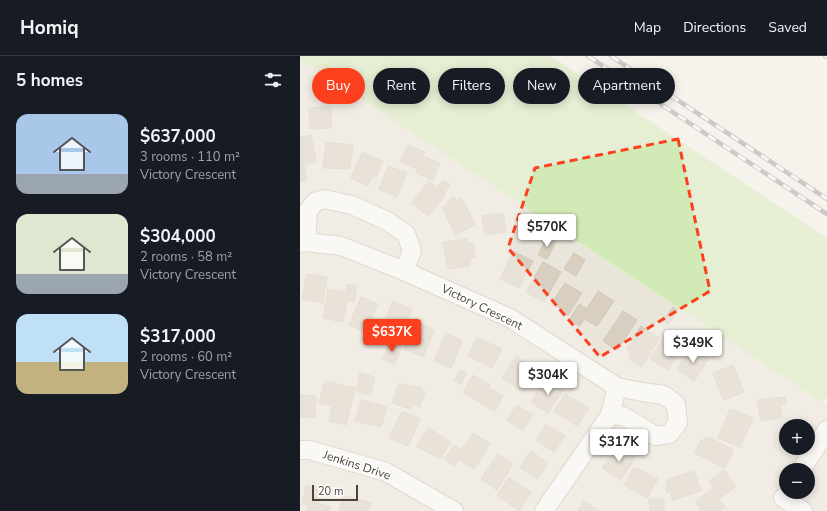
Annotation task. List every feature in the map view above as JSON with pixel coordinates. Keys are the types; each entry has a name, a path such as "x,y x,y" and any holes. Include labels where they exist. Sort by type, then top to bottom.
{"street":[{"name":"Victory Crescent","path":"404,271 412,251 406,234 387,221 352,205 324,199 315,202 308,211 303,242 341,246 404,271 510,318 617,387 664,395 676,404 678,423 669,434 656,436 623,416 610,415"},
{"path":"544,511 610,415 617,387"},
{"path":"806,463 827,430"},
{"name":"Jenkins Drive","path":"300,450 310,450 386,472 454,511"},
{"path":"782,500 803,511"}],"highlighted area":[{"path":"678,139 710,291 600,357 508,248 535,168"}],"shaded area":[{"path":"300,59 314,68 312,68 312,104 365,104 365,102 827,406 827,511 300,511"}],"green space":[{"path":"300,56 551,56 569,68 513,68 513,104 570,104 570,69 578,74 578,104 624,104 827,238 827,396 823,403 365,102 365,68 314,68 300,59"}],"building":[{"path":"331,107 331,128 310,129 309,108"},
{"path":"311,135 316,162 304,165 307,180 300,181 300,137"},
{"path":"326,142 353,145 350,169 323,168"},
{"path":"408,145 425,152 418,169 400,162"},
{"path":"362,152 383,161 376,177 373,175 368,186 351,178"},
{"path":"423,156 440,163 433,180 416,173"},
{"path":"388,166 407,173 397,197 379,189"},
{"path":"443,180 450,185 444,193 446,194 428,216 411,203 429,181 437,187"},
{"path":"454,197 456,201 462,198 475,225 455,235 442,207 448,204 447,202"},
{"path":"503,213 506,232 485,235 482,216"},
{"path":"547,237 556,242 547,259 538,255"},
{"path":"468,239 468,243 473,243 475,257 470,259 470,266 448,269 443,242"},
{"path":"513,251 533,261 519,288 500,279"},
{"path":"574,253 585,260 576,276 564,269"},
{"path":"543,262 561,272 544,302 526,292"},
{"path":"307,274 327,277 323,303 302,299"},
{"path":"565,283 582,293 568,315 551,304"},
{"path":"347,284 357,286 354,302 347,301 343,322 323,318 328,289 346,292"},
{"path":"598,291 614,301 597,326 584,319 580,326 569,320 579,304 587,309"},
{"path":"361,297 378,304 366,332 349,325"},
{"path":"393,301 412,309 400,337 381,329"},
{"path":"673,307 678,311 668,324 664,321"},
{"path":"623,311 637,320 617,351 603,341"},
{"path":"416,322 434,330 423,357 404,349"},
{"path":"641,326 660,338 641,367 628,358 631,353 626,349"},
{"path":"446,333 462,341 451,368 434,361"},
{"path":"665,335 683,346 668,370 650,359"},
{"path":"477,338 502,349 492,368 468,356"},
{"path":"390,342 402,347 394,364 382,359"},
{"path":"691,348 709,359 694,381 677,369"},
{"path":"516,356 537,370 523,392 502,378"},
{"path":"733,365 744,392 723,400 713,373"},
{"path":"460,370 467,373 461,384 454,381"},
{"path":"360,373 375,377 370,395 356,391"},
{"path":"473,375 490,385 480,402 463,393"},
{"path":"547,378 564,389 548,413 531,402"},
{"path":"325,381 355,388 346,425 329,421 332,406 319,403"},
{"path":"399,383 411,387 412,385 422,388 421,391 425,392 420,407 413,404 411,409 392,403"},
{"path":"490,388 503,396 494,412 480,403"},
{"path":"565,394 589,408 577,426 554,411"},
{"path":"300,395 316,396 315,417 300,417"},
{"path":"785,397 786,404 780,405 782,417 761,421 757,400"},
{"path":"361,400 387,407 381,427 355,421"},
{"path":"517,405 533,415 523,431 507,420"},
{"path":"730,409 753,418 740,447 718,438"},
{"path":"402,411 420,419 408,446 389,438"},
{"path":"546,424 565,436 554,452 536,440"},
{"path":"428,428 451,442 440,459 416,446"},
{"path":"473,433 490,444 474,469 459,459 454,466 444,459 454,445 462,450"},
{"path":"706,436 734,450 725,468 695,453 701,440 703,441"},
{"path":"618,446 636,457 621,480 602,468"},
{"path":"531,451 548,463 537,479 520,468"},
{"path":"498,454 513,464 497,490 481,479"},
{"path":"634,467 658,479 647,498 624,485"},
{"path":"724,470 736,487 720,498 709,481"},
{"path":"694,471 701,491 673,500 670,492 667,493 665,488 668,487 666,480"},
{"path":"509,477 531,492 519,511 497,495"},
{"path":"306,485 322,489 319,504 331,507 330,511 306,511 308,505 302,504"},
{"path":"712,489 725,507 720,511 702,511 695,502"},
{"path":"343,496 372,503 369,511 339,511"},
{"path":"649,499 664,499 664,511 650,511"},
{"path":"584,501 599,511 578,511"}],"railway":[{"path":"588,56 827,214"},
{"path":"611,56 827,199"}]}
